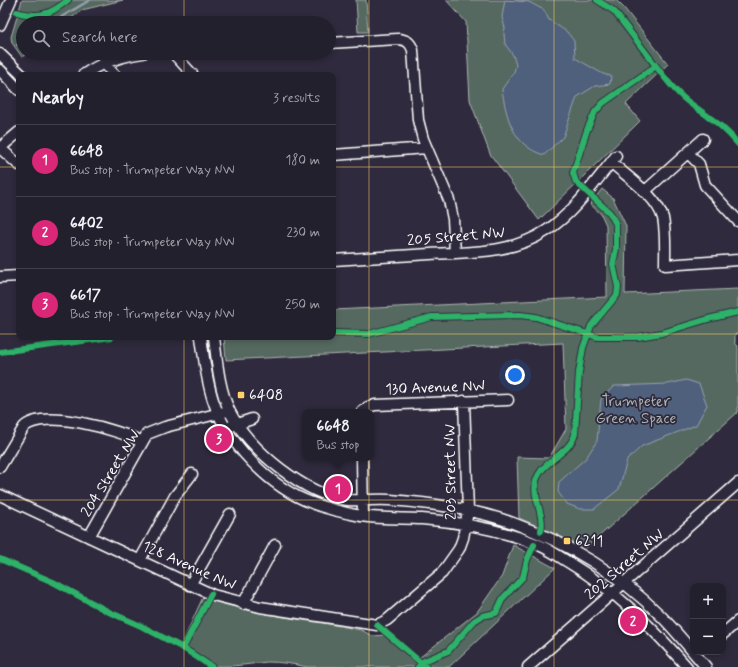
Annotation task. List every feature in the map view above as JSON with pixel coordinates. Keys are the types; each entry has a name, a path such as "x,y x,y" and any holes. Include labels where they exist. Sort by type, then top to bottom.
{"street":[{"path":"0,25 11,0"},
{"path":"336,43 398,39 407,41 413,50 416,110 420,130 449,200 453,219 455,253"},
{"path":"0,54 19,72"},
{"path":"88,72 110,60"},
{"path":"179,60 190,72"},
{"path":"103,63 112,72"},
{"path":"0,70 16,87"},
{"path":"16,135 0,148 16,162"},
{"path":"703,139 644,192 653,200 662,217 665,265 738,260"},
{"path":"336,155 427,148"},
{"path":"688,153 699,164 705,184 738,221"},
{"name":"205 Street NW","path":"336,260 503,249 537,237 567,214 613,159 644,192"},
{"path":"0,277 16,276"},
{"path":"202,340 208,382 218,413 226,428 254,465 285,489 311,503 363,516 466,524 487,528 535,543 582,570 614,593 654,630 687,667 700,655 706,667"},
{"path":"214,340 222,389 230,411 237,424 271,461 291,477 323,493 347,500 389,500 468,511 511,522 546,536 586,558 625,584 662,617 690,645"},
{"name":"130 Avenue NW","path":"366,409 376,405 508,400"},
{"name":"203 Street NW","path":"377,625 386,620 442,573 459,549 468,511 464,401"},
{"name":"204 Street NW","path":"89,537 147,434 218,413 230,411"},
{"path":"226,428 252,419"},
{"path":"0,467 20,433 28,423 51,421 90,424 128,434 142,442"},
{"path":"362,461 364,500 363,516"},
{"path":"140,560 175,496 192,474"},
{"name":"202 Street NW","path":"528,667 625,584 738,483"},
{"name":"128 Avenue NW","path":"0,494 213,595 243,604 377,625"},
{"path":"190,585 230,514"},
{"path":"243,604 275,545"},
{"path":"726,631 738,621"}],"green space":[{"path":"22,0 123,0 82,10 74,16 17,16"},
{"path":"356,0 366,0 368,32 358,32"},
{"path":"446,0 616,0 668,64 626,104 640,121 539,220 490,154 470,100 466,22"},
{"path":"16,20 16,49 12,43 11,37"},
{"name":"Trumpeter Green Space","path":"602,189 613,198 626,226 625,294 738,289 738,333 735,334 735,343 738,346 738,412 586,548 519,518 517,457 549,458 566,429 563,343 226,360 224,340 336,340 336,310 607,297 606,225 601,214 590,204"},
{"path":"513,545 555,568 449,667 435,667 419,658 477,612 502,576"},
{"path":"203,597 261,613 361,630 373,636 385,635 420,667 307,667 277,662 235,666 215,666 202,659 182,643"}],"water":[{"path":"505,0 529,2 544,10 549,20 567,32 574,41 575,58 603,74 611,76 610,84 595,86 577,97 563,137 544,155 533,151 518,138 506,110 502,89 514,72 516,65 513,55 505,44 505,28 502,17"},
{"path":"686,380 699,384 707,405 696,425 642,446 627,460 619,489 594,509 580,509 567,504 558,492 559,482 586,458 597,441 601,399 614,386 668,384"}],"waterway":[{"path":"63,16 90,0"}],"cycle path":[{"path":"17,12 32,15 44,14 56,9 68,0"},
{"path":"541,531 542,525 535,487 536,481 544,468 568,447 575,434 579,372 583,348 591,326 617,295 618,287 613,264 616,249 616,224 610,213 576,182 573,173 587,130 595,112 603,103 656,66 614,11 597,0"},
{"path":"656,66 681,96 722,127 738,144"},
{"path":"336,333 369,334 432,317 520,315 536,317 597,337 638,337 662,333 708,319 738,312"},
{"path":"0,352 90,340"},
{"path":"418,667 424,661 448,651 474,621 482,616 496,613 503,598 523,577 527,560 534,545"},
{"path":"0,559 53,582 109,612 141,626 183,648 212,667"},
{"path":"183,648 211,594"},
{"path":"377,625 426,667"}],"place":[{"name":"6408","path":"241,395"},
{"name":"6617","path":"219,439"},
{"name":"6648","path":"338,489"},
{"name":"6211","path":"567,541"},
{"name":"6402","path":"633,621"}]}
